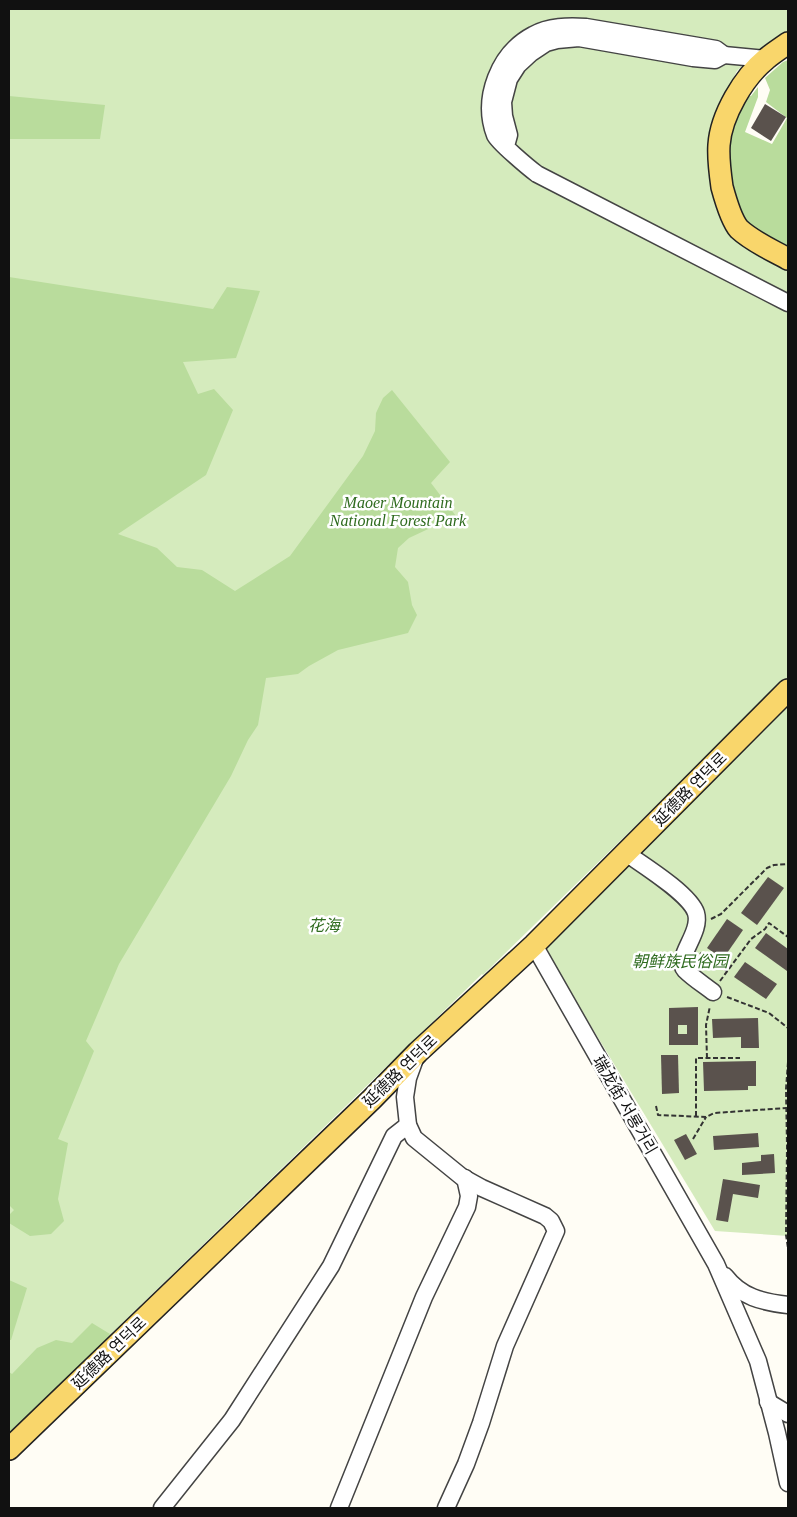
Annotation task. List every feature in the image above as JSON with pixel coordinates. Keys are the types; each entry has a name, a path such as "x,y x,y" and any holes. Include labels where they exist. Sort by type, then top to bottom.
{"main road":[{"path":"788,43 766,59 750,76 726,116 719,143 719,171 725,201 738,228 761,245 788,259"},
{"name":"延德路 연덕로","path":"9,1450 372,1099 418,1052 534,945 788,690"}],"street":[{"path":"766,59 724,55 716,60 693,58 579,38 546,43 518,65 510,79 503,102 504,116 509,135 506,146 537,174 788,304"},
{"path":"626,853 690,902 696,913 697,924 681,963 684,970 713,992"},
{"name":"瑞龙街 서룡거리","path":"534,945 716,1264 758,1361 788,1483"},
{"path":"418,1052 408,1078 405,1097 408,1125 414,1138 465,1178 482,1188 552,1220 556,1231 505,1346 481,1423 466,1464 446,1508"},
{"path":"162,1508 232,1420 255,1385 331,1266 394,1136 408,1125"},
{"path":"338,1508 424,1297 467,1207 469,1196 465,1178"},
{"name":"瑞龙街 서룡거리","path":"716,1264 733,1287 742,1293 759,1299 788,1305"},
{"path":"768,1402 788,1414"}],"path":[{"path":"697,924 721,914 767,868 774,864 788,864"},
{"path":"707,1058 706,1025 713,992 751,939 765,930 769,923 788,937"},
{"path":"689,946 728,971"},
{"path":"713,992 769,1013 788,1028"},
{"path":"696,1116 696,1058 740,1058"},
{"path":"788,1062 786,1076 788,1118 786,1236 788,1248"},
{"path":"656,1106 658,1116 706,1117 714,1113 787,1108"},
{"path":"693,1139 706,1117"}],"green space":[{"name":"Maoer Mountain National Forest Park","path":"9,9 788,9 788,35 766,44 737,71 720,104 710,131 708,155 731,222 788,267 788,677 9,1433"},
{"path":"788,60 788,252 765,239 748,222 737,205 723,149 742,97 751,96 758,87 758,97 745,132 772,144 787,118 766,102 770,90 765,78 783,62"},
{"path":"9,96 105,105 100,139 9,139"},
{"path":"9,277 213,309 227,287 260,291 236,358 183,362 198,394 214,389 233,410 206,475 118,534 157,548 177,567 202,570 235,591 290,556 363,456 375,431 376,413 383,398 392,390 450,462 431,483 456,516 409,538 398,548 395,567 408,582 412,605 417,615 408,633 338,650 298,674 266,678 258,725 248,740 231,776 119,964 86,1041 94,1051 58,1139 68,1143 58,1199 64,1221 51,1234 30,1236 9,1223 9,1215 14,1210 9,1205"},
{"name":"朝鲜族民俗园","path":"788,702 788,1236 715,1231 545,950 547,938"},
{"path":"9,1280 27,1288 11,1340 9,1340"},
{"path":"92,1323 110,1334 98,1353 9,1436 9,1372 12,1374 37,1348 56,1340 72,1343"}],"building":[{"path":"765,104 786,117 771,141 751,128"},
{"path":"768,877 784,888 757,925 741,913"},
{"path":"727,919 743,930 723,959 707,948"},
{"path":"766,933 788,949 787,971 755,948"},
{"path":"745,962 777,984 766,999 734,977"},
{"path":"698,1007 698,1045 669,1045 669,1008","holes":["678,1025 687,1025 687,1034 678,1034"]},
{"path":"758,1018 759,1048 741,1048 741,1037 713,1038 712,1019"},
{"path":"661,1055 678,1055 679,1093 662,1094"},
{"path":"756,1061 756,1086 748,1086 748,1090 704,1091 703,1062"},
{"path":"758,1133 759,1147 714,1150 713,1136"},
{"path":"686,1134 697,1154 685,1160 674,1140"},
{"path":"774,1154 775,1173 742,1175 742,1163 761,1161 761,1155"},
{"path":"723,1179 760,1185 758,1198 733,1194 728,1222 716,1220"}],"park label":[{"name":"花海","path":"324,925"}]}
